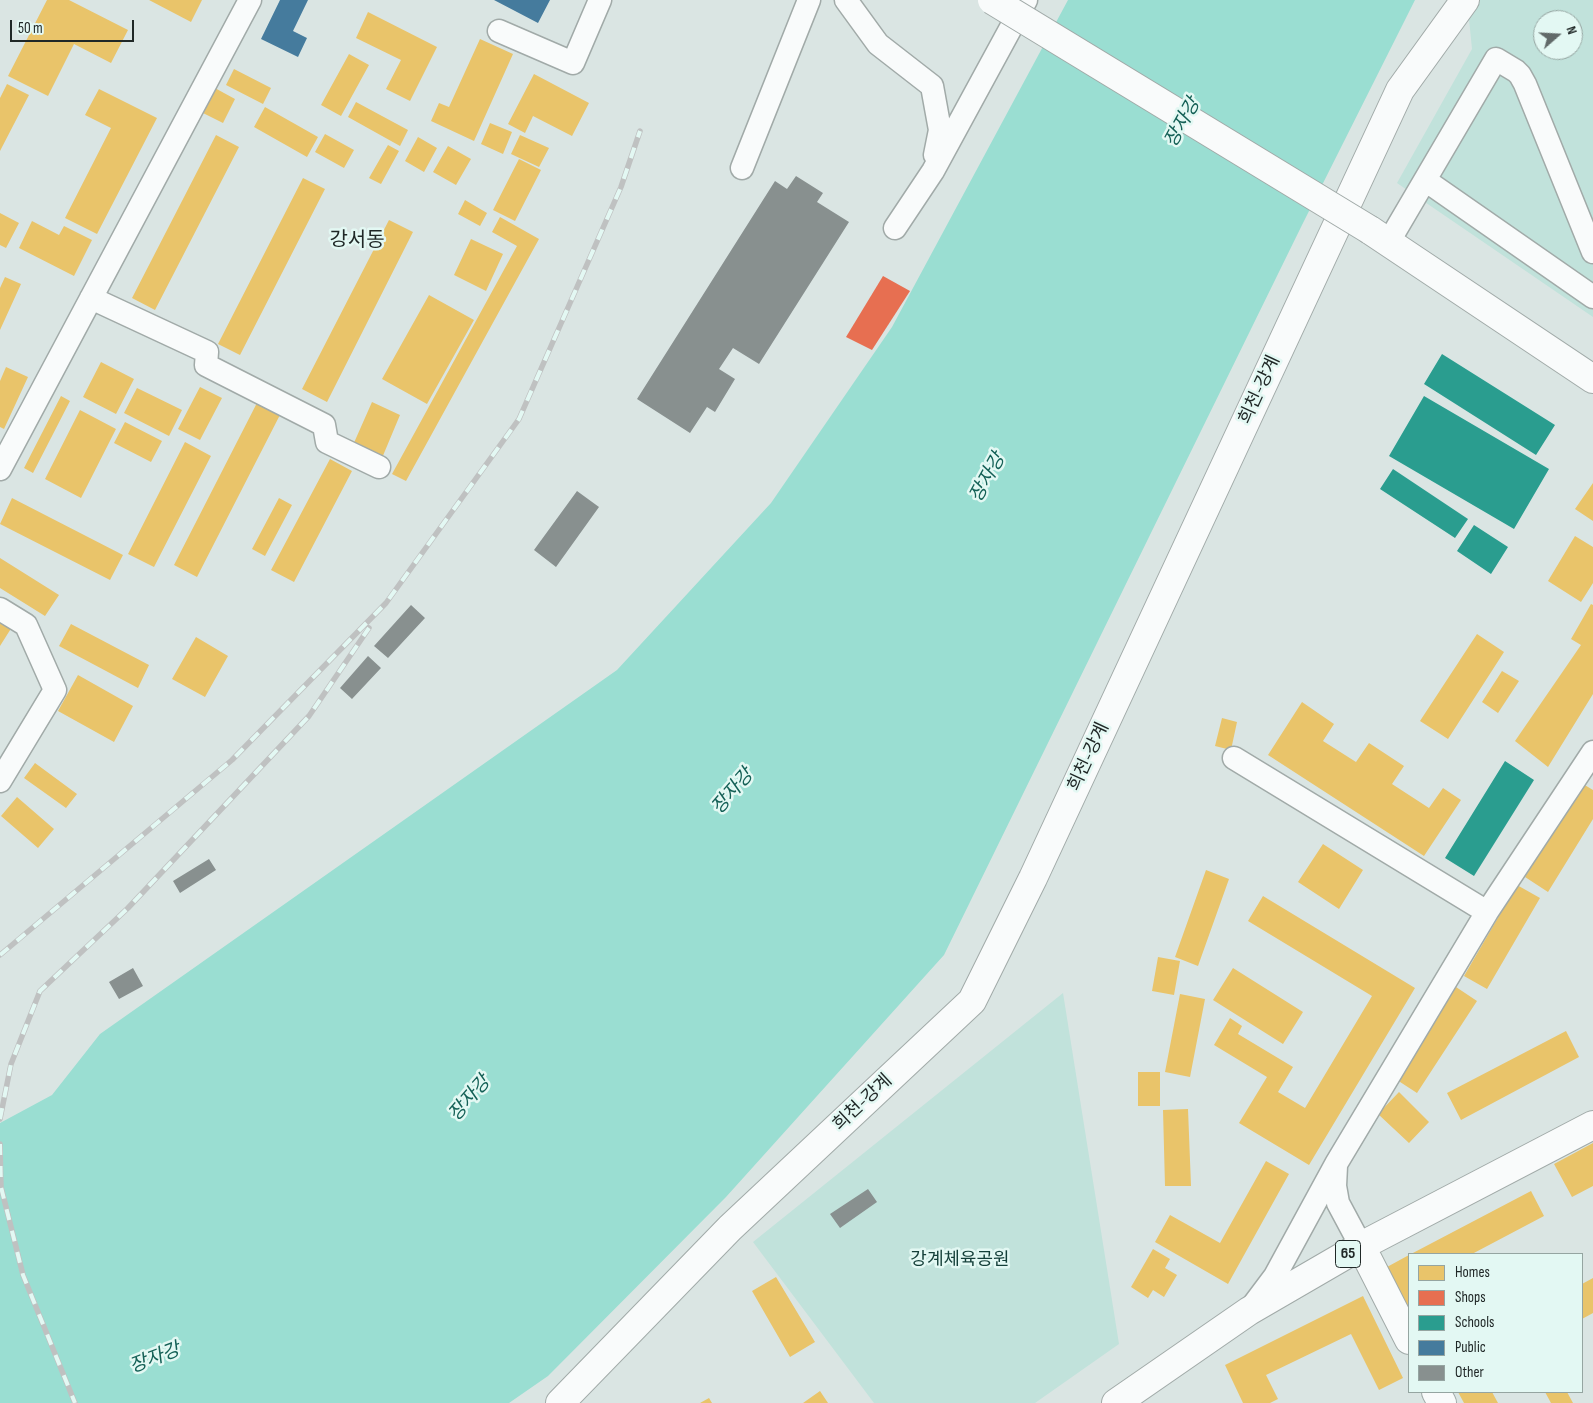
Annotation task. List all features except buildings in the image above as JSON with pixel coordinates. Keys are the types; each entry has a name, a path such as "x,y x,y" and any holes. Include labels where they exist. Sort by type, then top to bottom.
{"main road":[{"path":"992,0 1379,237 1593,379"},
{"name":"희천-강계","path":"560,1403 730,1228 972,1001 1041,860 1400,90 1465,0"},
{"name":"65","path":"1116,1403 1249,1311 1361,1246 1593,1125"},
{"path":"1361,1246 1408,1338"}],"street":[{"path":"0,469 250,0"},
{"path":"499,31 573,63 600,0"},
{"path":"742,168 809,0"},
{"path":"846,0 878,44 932,86 940,130 933,171"},
{"path":"895,228 933,171 1026,0"},
{"path":"1379,237 1425,180 1496,59 1516,71 1525,84 1593,252"},
{"path":"1425,180 1593,297"},
{"path":"91,298 207,352 206,365 324,425 327,442 379,467"},
{"path":"0,608 26,625 55,690 0,781"},
{"path":"1249,1311 1275,1276 1336,1164 1487,912 1593,752"},
{"path":"1234,758 1487,912"},
{"path":"1336,1164 1335,1186 1338,1203 1361,1246"}],"green space":[{"path":"1476,0 1593,0 1593,317 1397,183 1472,49 1468,9"},
{"name":"강계체육공원","path":"1063,993 1119,1344 1035,1403 874,1403 753,1242"}],"water":[{"name":"장자강","path":"1068,0 1415,0 1302,225 944,955 726,1197 548,1376 509,1403 0,1403 0,1123 52,1095 100,1034 617,670 771,503 892,327"}],"railway":[{"path":"0,955 232,760 386,603 519,419 621,187 640,131"},
{"path":"0,1119 11,1064 40,991 128,908 309,716 369,628"},
{"path":"0,1144 1,1187 23,1275 75,1403"}],"district":[{"name":"강서동","path":"357,241"}]}
